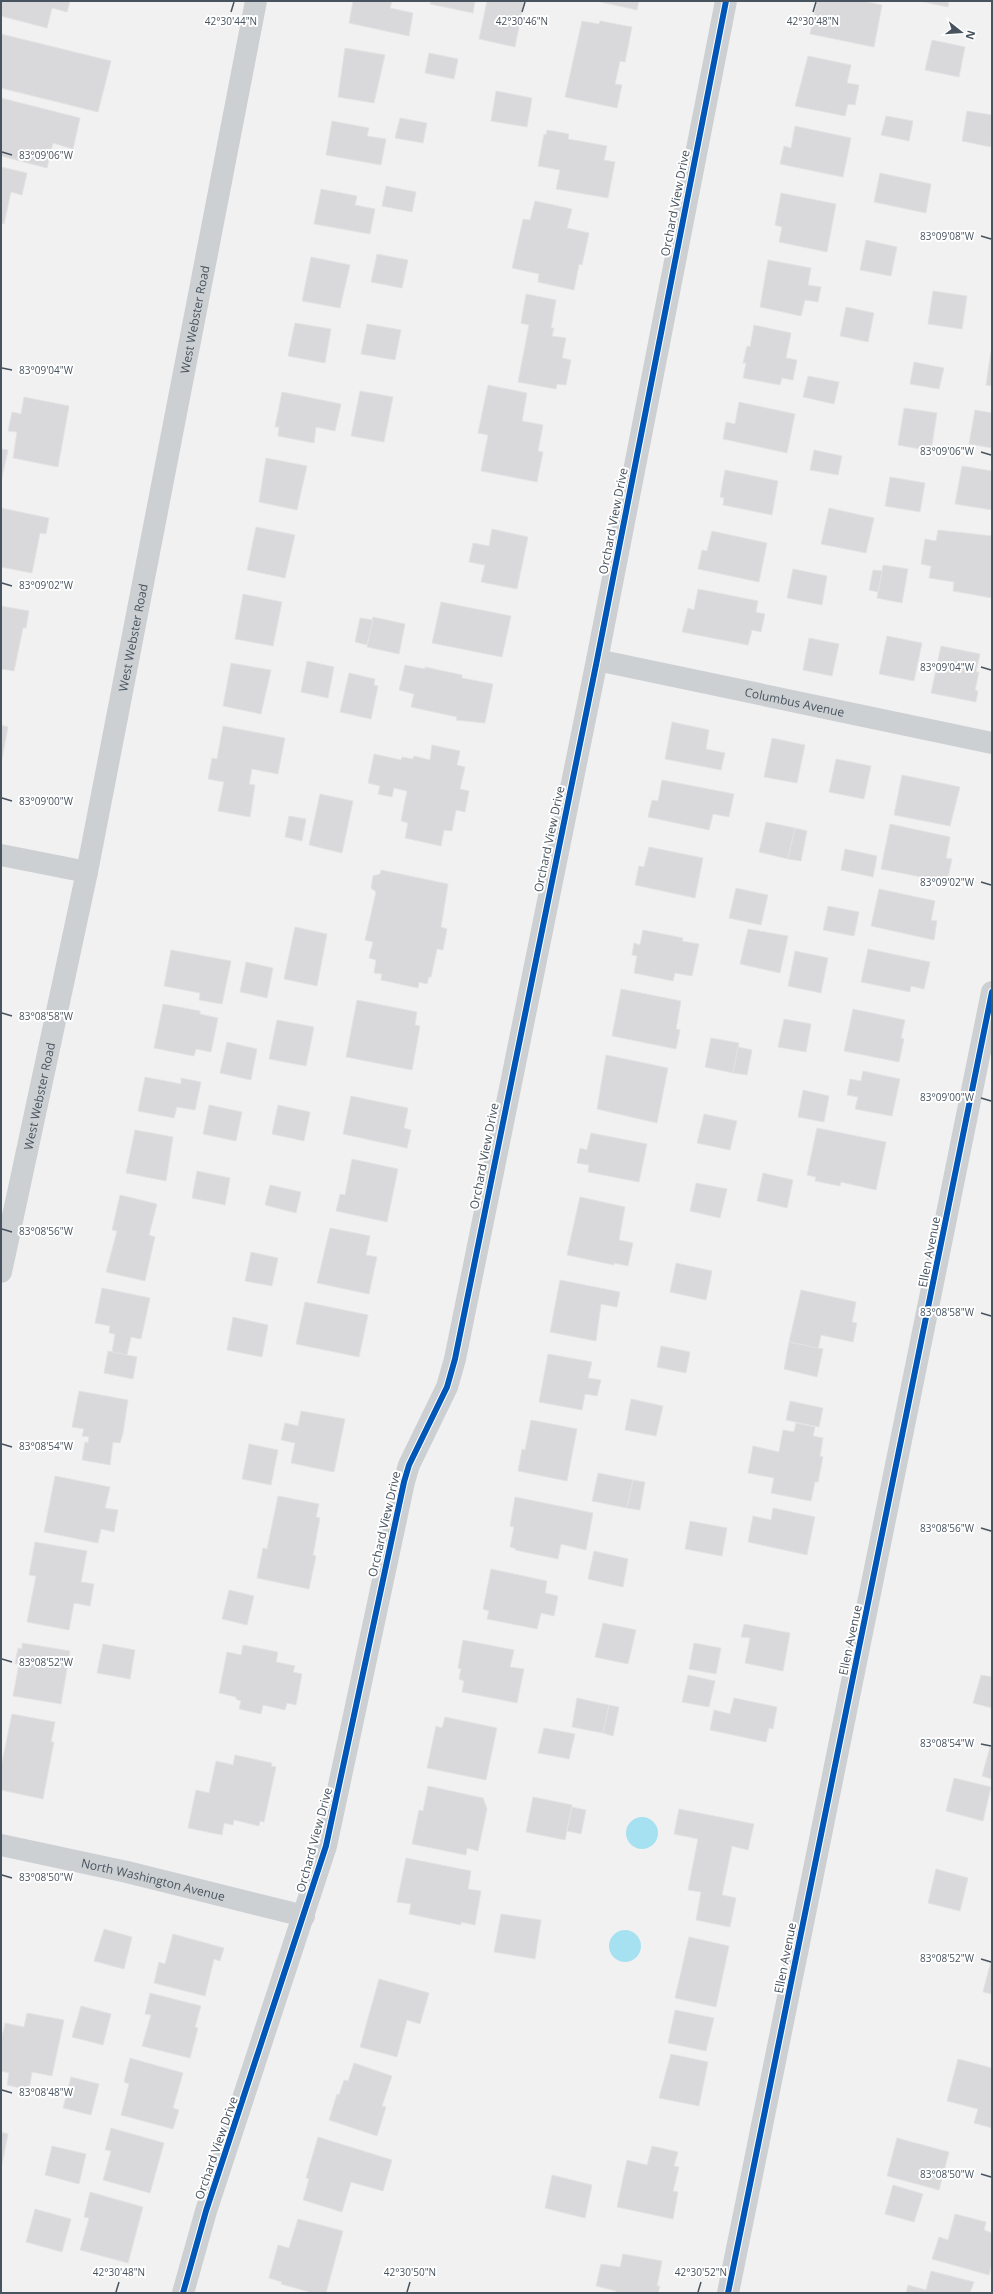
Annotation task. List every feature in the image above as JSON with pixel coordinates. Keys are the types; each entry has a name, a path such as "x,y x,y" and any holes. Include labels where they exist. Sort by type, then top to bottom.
{"street":[{"name":"West Webster Road","path":"1,1272 87,872 256,1"},
{"name":"Orchard View Drive","path":"183,2293 206,2211 326,1846 404,1482 409,1465 447,1387 455,1359 597,660 726,1"},
{"name":"Columbus Avenue","path":"597,660 992,743"},
{"path":"1,855 87,872"},
{"name":"Ellen Avenue","path":"728,2293 992,992"},
{"name":"North Washington Avenue","path":"1,1845 134,1874 304,1916"}],"water":[{"path":"639,1817 645,1817 655,1824 658,1833 657,1839 651,1846 645,1849 639,1849 629,1842 626,1836 626,1830 633,1820"},
{"path":"622,1930 628,1930 637,1934 641,1946 637,1958 628,1962 622,1962 613,1958 609,1949 609,1943 613,1934"}],"building":[{"path":"1,1 70,1 67,12 52,8 47,28 1,16"},
{"path":"353,1 392,1 390,8 413,13 409,36 349,23"},
{"path":"431,1 475,1 473,13 430,4"},
{"path":"487,1 524,1 515,47 479,39"},
{"path":"596,1 639,1 637,10"},
{"path":"817,1 864,1 882,5 874,47 810,34"},
{"path":"919,1 949,1 948,7"},
{"path":"582,21 599,24 600,21 632,27 625,62 620,61 615,84 622,85 617,108 565,97"},
{"path":"1,34 111,61 98,112 1,88"},
{"path":"932,40 965,47 959,77 925,70"},
{"path":"345,48 385,55 374,103 338,97"},
{"path":"429,53 458,59 454,79 425,73"},
{"path":"808,56 851,65 847,83 859,85 855,105 848,104 845,116 795,106"},
{"path":"496,91 532,98 527,127 491,121"},
{"path":"1,98 80,118 73,149 53,143 47,168 1,156"},
{"path":"967,111 992,115 991,147 962,141"},
{"path":"886,116 913,121 909,141 881,135"},
{"path":"400,118 427,123 423,143 395,138"},
{"path":"332,121 369,128 367,136 386,139 381,165 326,155"},
{"path":"795,126 851,138 843,177 780,164 784,146 791,148"},
{"path":"547,130 569,134 568,139 607,146 604,160 615,162 608,198 556,189 560,170 538,166 544,134 546,135"},
{"path":"1,167 27,173 22,195 11,192 4,224 1,223"},
{"path":"880,173 931,184 926,213 874,202"},
{"path":"386,186 416,192 412,212 382,206"},
{"path":"321,189 357,196 355,205 375,209 370,234 314,224"},
{"path":"781,193 836,204 827,252 779,242 782,227 775,225"},
{"path":"535,201 572,209 567,228 589,233 582,265 579,264 574,290 538,282 539,274 512,268 523,219 530,220"},
{"path":"866,240 897,247 891,276 860,270"},
{"path":"377,254 408,260 402,288 371,282"},
{"path":"311,257 350,265 340,308 302,301"},
{"path":"768,260 811,268 808,285 821,287 818,302 805,300 801,316 760,307"},
{"path":"933,291 967,296 962,329 928,324"},
{"path":"526,294 556,300 551,328 554,328 552,336 566,338 562,358 571,360 566,385 557,384 556,389 518,382 529,325 521,323"},
{"path":"846,307 874,313 868,342 840,336"},
{"path":"295,323 331,329 325,363 288,356"},
{"path":"367,324 401,330 395,360 361,354"},
{"path":"754,325 791,333 786,358 797,360 793,380 782,378 780,385 743,378 746,363 743,363 747,346 750,347"},
{"path":"992,351 992,386 986,385"},
{"path":"914,362 944,368 939,389 910,384"},
{"path":"808,376 839,382 834,404 803,397"},
{"path":"488,385 527,393 522,421 543,425 538,451 543,452 537,482 481,471 488,435 478,433"},
{"path":"360,391 393,397 384,442 351,436"},
{"path":"282,392 341,404 335,431 316,427 314,443 278,436 279,427 275,427"},
{"path":"24,397 69,406 58,467 13,458 17,432 8,431 12,412 21,414"},
{"path":"739,402 795,414 787,453 723,439 726,422 735,424"},
{"path":"904,408 937,413 931,451 898,445"},
{"path":"975,410 992,413 992,448 969,444"},
{"path":"1,449 8,450 1,482"},
{"path":"814,450 842,456 838,475 810,470"},
{"path":"266,458 307,466 297,510 259,502"},
{"path":"962,466 992,471 992,510 955,504"},
{"path":"725,470 778,481 772,515 723,505 724,498 720,497"},
{"path":"890,477 925,483 920,512 885,506"},
{"path":"1,508 49,518 46,534 40,533 32,573 1,567"},
{"path":"829,508 874,518 866,553 821,544"},
{"path":"256,527 295,535 285,578 247,570"},
{"path":"492,529 528,537 517,589 481,582 485,565 469,562 473,543 489,546"},
{"path":"938,530 992,536 992,598 953,591 954,582 929,578 931,566 921,564 925,539 936,541"},
{"path":"712,531 767,543 759,582 698,569 702,550 707,551"},
{"path":"883,565 908,569 902,603 877,598"},
{"path":"793,569 827,576 822,605 787,598"},
{"path":"873,570 882,571 878,592 869,590"},
{"path":"698,589 758,601 756,612 765,614 761,632 752,630 748,645 682,632 688,608 694,610"},
{"path":"243,594 282,602 273,646 235,639"},
{"path":"441,602 511,616 502,657 432,643"},
{"path":"1,606 29,611 26,628 23,628 14,671 1,669"},
{"path":"373,617 405,624 399,654 367,647"},
{"path":"360,618 373,620 367,645 355,642"},
{"path":"887,636 922,643 914,681 879,674"},
{"path":"809,638 839,644 832,676 803,670"},
{"path":"941,646 980,654 976,672 979,672 975,690 978,691 976,702 931,693"},
{"path":"307,661 334,667 328,698 301,692"},
{"path":"231,663 271,670 261,714 223,706"},
{"path":"405,665 425,669 425,667 462,675 462,678 493,684 485,723 456,720 457,717 411,707 414,694 399,690"},
{"path":"349,673 375,679 374,685 378,686 371,719 340,712"},
{"path":"672,722 709,730 706,749 725,753 721,770 665,759"},
{"path":"1,725 8,727 2,759 1,758"},
{"path":"223,726 285,738 278,774 252,769 249,784 255,785 250,817 218,811 224,782 208,779 212,758 217,759"},
{"path":"772,738 805,745 797,783 764,777"},
{"path":"432,745 460,751 457,765 465,767 460,789 469,791 465,812 456,810 452,831 444,830 441,846 405,838 408,823 401,821 407,791 394,788 392,797 378,794 380,786 368,783 374,754 401,760 402,757 413,759 414,756 430,760"},
{"path":"836,759 871,766 864,799 829,792"},
{"path":"902,775 960,787 950,826 894,815"},
{"path":"662,780 734,794 729,817 713,814 709,830 648,817 652,800 658,801"},
{"path":"320,794 353,801 342,853 309,845"},
{"path":"289,816 306,819 302,841 285,837"},
{"path":"766,822 795,828 788,859 759,852"},
{"path":"890,824 950,837 946,858 952,859 947,882 881,869"},
{"path":"795,828 807,831 801,861 788,859"},
{"path":"649,847 703,858 695,898 635,885 639,866 644,867"},
{"path":"845,849 877,856 873,877 841,870"},
{"path":"381,870 448,884 441,927 447,929 443,950 437,949 431,977 429,977 427,984 419,982 418,988 381,980 382,974 374,973 376,960 369,958 373,942 365,940 376,892 371,888 373,876 380,874"},
{"path":"736,888 768,895 761,925 729,918"},
{"path":"879,889 935,901 931,920 937,921 934,940 871,926"},
{"path":"828,906 859,912 854,936 823,930"},
{"path":"295,927 327,934 317,986 284,979"},
{"path":"748,929 788,936 780,973 740,964"},
{"path":"643,930 683,938 682,941 699,944 692,976 675,973 673,981 634,973 637,956 632,955 634,943 640,945"},
{"path":"868,949 930,962 924,989 911,986 910,992 861,982"},
{"path":"171,950 231,961 222,1004 199,1000 200,993 164,986"},
{"path":"795,951 828,958 821,993 788,986"},
{"path":"246,962 273,968 267,998 240,992"},
{"path":"621,989 681,1001 676,1029 680,1030 676,1049 612,1036"},
{"path":"357,1000 417,1012 415,1025 420,1026 412,1070 346,1057"},
{"path":"163,1004 200,1011 200,1014 218,1018 211,1052 196,1049 194,1056 154,1048"},
{"path":"853,1009 905,1020 901,1038 904,1039 899,1062 844,1051"},
{"path":"784,1019 811,1024 806,1052 778,1047"},
{"path":"277,1020 314,1027 306,1066 269,1059"},
{"path":"711,1038 739,1043 733,1073 705,1067"},
{"path":"227,1042 257,1049 251,1080 220,1073"},
{"path":"738,1047 752,1050 747,1075 733,1073"},
{"path":"606,1055 668,1068 657,1123 597,1109"},
{"path":"863,1071 900,1079 892,1116 855,1109 858,1097 847,1095 850,1079 861,1081"},
{"path":"145,1077 181,1084 181,1078 201,1082 195,1110 177,1107 174,1118 138,1111"},
{"path":"803,1090 829,1096 824,1122 798,1117"},
{"path":"351,1096 408,1108 404,1128 411,1130 407,1148 343,1134"},
{"path":"209,1105 242,1112 236,1141 203,1134"},
{"path":"278,1105 310,1112 304,1141 272,1134"},
{"path":"704,1114 737,1121 730,1150 697,1143"},
{"path":"817,1128 886,1142 876,1190 841,1182 840,1186 815,1181 816,1177 807,1175"},
{"path":"135,1130 173,1137 166,1181 126,1173"},
{"path":"591,1133 647,1144 639,1182 588,1172 589,1165 577,1163 580,1148 587,1150"},
{"path":"352,1159 398,1169 387,1222 336,1211 340,1194 345,1195"},
{"path":"197,1171 230,1178 225,1205 192,1198"},
{"path":"763,1173 793,1180 787,1208 757,1201"},
{"path":"696,1183 727,1189 720,1218 690,1211"},
{"path":"270,1185 301,1192 296,1213 265,1205"},
{"path":"120,1195 157,1204 149,1235 155,1237 145,1281 106,1272 117,1231 112,1230"},
{"path":"580,1197 625,1207 619,1240 633,1243 628,1266 614,1263 614,1265 567,1255"},
{"path":"330,1228 370,1236 366,1255 377,1257 369,1294 317,1283"},
{"path":"251,1252 278,1258 272,1286 245,1281"},
{"path":"676,1263 712,1271 706,1300 670,1292"},
{"path":"560,1280 620,1292 617,1307 601,1304 596,1341 550,1332"},
{"path":"102,1288 150,1298 141,1339 131,1337 127,1355 112,1352 115,1334 109,1333 110,1326 95,1323"},
{"path":"801,1290 856,1302 852,1322 857,1323 853,1342 821,1335 818,1349 789,1342"},
{"path":"305,1302 368,1315 359,1357 296,1344"},
{"path":"233,1317 268,1325 262,1357 227,1350"},
{"path":"789,1342 823,1349 817,1377 784,1369"},
{"path":"661,1346 690,1352 686,1373 657,1367"},
{"path":"108,1351 137,1357 133,1379 104,1373"},
{"path":"548,1354 592,1362 588,1378 601,1380 597,1396 585,1394 582,1410 539,1402"},
{"path":"79,1391 128,1400 123,1433 120,1443 113,1442 110,1465 82,1460 85,1442 88,1443 89,1437 82,1436 84,1429 72,1427"},
{"path":"631,1399 663,1406 656,1436 625,1430"},
{"path":"790,1401 823,1408 819,1427 786,1420"},
{"path":"301,1411 345,1419 334,1472 291,1463 295,1443 281,1440 285,1423 298,1426"},
{"path":"531,1420 577,1429 567,1481 518,1471 522,1449 525,1450"},
{"path":"796,1423 815,1427 813,1436 823,1438 820,1456 823,1457 818,1482 815,1482 811,1501 771,1493 774,1478 748,1473 753,1446 779,1452 783,1430 794,1432"},
{"path":"249,1444 278,1450 271,1485 242,1479"},
{"path":"598,1473 633,1480 627,1508 592,1501"},
{"path":"55,1476 110,1487 105,1508 118,1510 114,1532 101,1529 98,1543 44,1532"},
{"path":"633,1480 645,1482 640,1510 627,1508"},
{"path":"278,1496 319,1504 316,1517 320,1518 313,1555 316,1556 309,1589 257,1578 263,1548 267,1549"},
{"path":"515,1497 593,1513 586,1550 561,1544 558,1559 515,1550 516,1549 510,1547 514,1527 510,1526"},
{"path":"773,1508 815,1517 807,1555 748,1542 753,1516 771,1520"},
{"path":"690,1521 727,1528 722,1556 685,1549"},
{"path":"35,1542 87,1551 81,1582 94,1584 90,1606 74,1603 69,1630 27,1622 36,1576 29,1575"},
{"path":"594,1551 628,1559 623,1587 588,1579"},
{"path":"491,1569 547,1581 545,1593 558,1596 554,1616 541,1613 537,1629 487,1619 489,1611 483,1609"},
{"path":"229,1590 254,1596 247,1625 222,1619"},
{"path":"603,1623 636,1630 628,1664 595,1657"},
{"path":"744,1624 790,1633 783,1671 745,1663 750,1638 741,1637"},
{"path":"463,1640 514,1650 510,1667 524,1669 517,1703 462,1692 464,1681 459,1679 461,1669 458,1668"},
{"path":"22,1643 70,1651 61,1704 13,1696 19,1664 15,1664 18,1648 22,1649"},
{"path":"694,1643 721,1648 716,1674 689,1669"},
{"path":"103,1644 135,1650 130,1679 97,1673"},
{"path":"243,1645 278,1652 276,1662 295,1666 293,1672 302,1674 296,1705 287,1703 285,1710 263,1705 261,1714 239,1709 241,1701 236,1699 236,1697 219,1693 227,1652 241,1655"},
{"path":"688,1675 715,1681 709,1707 682,1702"},
{"path":"981,1675 992,1677 992,1708 973,1703"},
{"path":"577,1698 609,1705 603,1733 572,1727"},
{"path":"734,1698 777,1707 773,1729 769,1728 766,1742 710,1730 714,1710 730,1714"},
{"path":"609,1705 619,1707 613,1736 603,1733"},
{"path":"12,1714 55,1722 51,1742 54,1742 43,1799 1,1790 1,1767"},
{"path":"445,1717 497,1728 486,1780 427,1768 436,1726 442,1728"},
{"path":"544,1728 575,1734 569,1759 538,1753"},
{"path":"990,1747 992,1748 992,1779 982,1776"},
{"path":"235,1755 272,1763 271,1766 276,1767 264,1822 260,1821 259,1826 234,1820 233,1825 224,1823 222,1835 188,1828 196,1790 209,1793 216,1761 233,1765"},
{"path":"954,1778 991,1787 983,1821 946,1811"},
{"path":"428,1786 483,1798 487,1809 478,1851 467,1848 466,1855 412,1844 419,1810 423,1811"},
{"path":"533,1797 572,1805 565,1840 526,1832"},
{"path":"572,1807 586,1810 581,1834 567,1831"},
{"path":"679,1809 754,1824 748,1850 732,1846 722,1895 736,1898 730,1927 696,1920 701,1892 688,1890 698,1839 674,1834"},
{"path":"406,1858 471,1871 468,1889 481,1891 475,1925 461,1922 461,1925 409,1914 411,1904 397,1902"},
{"path":"936,1869 968,1878 960,1911 928,1903"},
{"path":"501,1914 541,1920 535,1959 494,1952"},
{"path":"104,1929 132,1937 124,1969 94,1961"},
{"path":"173,1934 224,1948 220,1961 214,1959 205,1996 154,1983 159,1962 165,1964"},
{"path":"689,1937 729,1946 716,2007 675,1998"},
{"path":"992,1957 992,1994 983,1992"},
{"path":"379,1979 429,1993 420,2024 407,2020 397,2057 360,2047"},
{"path":"150,1993 201,2006 195,2027 198,2028 190,2058 142,2046 151,2015 145,2014"},
{"path":"81,2006 111,2014 103,2045 72,2037"},
{"path":"675,2010 714,2018 706,2051 668,2043"},
{"path":"27,2013 64,2020 52,2076 32,2072 29,2090 7,2085 9,2073 1,2071 1,2041 5,2023 24,2027"},
{"path":"671,2054 708,2062 699,2106 659,2098"},
{"path":"130,2058 183,2073 173,2108 179,2110 173,2129 121,2115 129,2084 124,2082"},
{"path":"958,2059 992,2068 992,2128 974,2123 978,2109 947,2101"},
{"path":"354,2063 392,2076 382,2106 386,2107 377,2136 329,2120 337,2094 339,2095 344,2080 348,2081"},
{"path":"71,2077 99,2084 91,2115 63,2108"},
{"path":"111,2128 164,2143 150,2193 103,2180 111,2151 105,2150"},
{"path":"1,2132 8,2134 1,2169"},
{"path":"318,2137 392,2160 383,2191 351,2182 342,2212 303,2200 309,2179 306,2178"},
{"path":"897,2138 949,2152 939,2190 887,2176"},
{"path":"52,2146 86,2154 79,2184 45,2175"},
{"path":"652,2146 678,2152 674,2166 679,2167 673,2191 678,2192 673,2219 617,2207 627,2160 647,2165"},
{"path":"552,2175 592,2185 585,2218 545,2208"},
{"path":"893,2185 923,2194 914,2222 885,2214"},
{"path":"90,2192 143,2207 128,2263 80,2250 89,2218 84,2217"},
{"path":"35,2209 71,2219 62,2252 26,2242"},
{"path":"955,2214 986,2222 984,2230 992,2233 992,2264 989,2275 932,2259 939,2237 948,2240"},
{"path":"298,2219 343,2231 326,2293 313,2293 281,2284 282,2282 269,2278 278,2245 289,2248"},
{"path":"623,2254 662,2261 657,2286 660,2286 658,2293 615,2293 616,2291 596,2286 601,2264 620,2267"},
{"path":"931,2271 974,2282 970,2293 906,2293 908,2285 926,2290"}],"cycle path":[{"path":"183,2293 206,2211 326,1846 404,1482 409,1465 447,1387 455,1359 597,660 726,1"},
{"path":"728,2293 992,992"}]}
